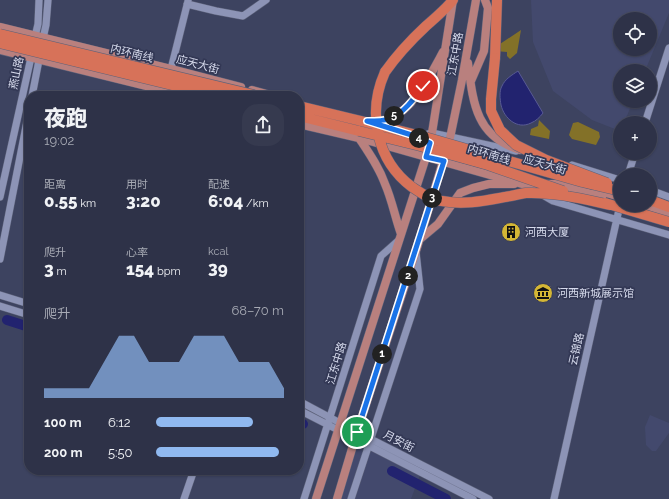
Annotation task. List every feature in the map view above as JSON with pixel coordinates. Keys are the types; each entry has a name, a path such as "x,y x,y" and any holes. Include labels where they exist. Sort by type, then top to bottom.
{"highway":[{"path":"453,0 444,11 428,24 397,56 385,72 380,82 375,107 379,142 385,157 396,172 408,184 421,193 439,201 457,204 474,203 525,193 551,194 613,203"},
{"path":"497,0 492,110 500,130 516,145 546,160 585,174 613,187"},
{"name":"内环南线","path":"0,34 237,91"},
{"name":"内环南线","path":"0,43 197,91"},
{"name":"内环南线","path":"304,107 425,136 582,182 613,189"},
{"name":"内环南线","path":"304,117 420,146 488,165 554,188 613,203"},
{"path":"657,203 669,208"},
{"name":"内环南线","path":"640,212 669,222"}],"main road":[{"name":"江东中路","path":"316,499 430,143 453,0"},
{"name":"江东中路","path":"337,499 444,161 450,138 476,0"},
{"path":"470,82 484,52 488,8 485,0"},
{"name":"应天大街","path":"0,27 255,91"},
{"path":"367,121 388,119 401,112 413,100 434,69 446,46"},
{"path":"0,50 167,91"},
{"path":"466,55 470,82 481,123 492,136 508,147 544,157"},
{"name":"应天大街","path":"304,104 367,121 418,137 430,143 613,195"},
{"name":"应天大街","path":"304,125 359,138 522,184 559,184 613,203"},
{"path":"359,138 372,156 386,184 400,237"},
{"path":"419,241 438,224 460,193 489,184 522,184"},
{"path":"657,205 669,208"},
{"path":"657,209 669,213"},
{"path":"652,212 669,217"}],"street":[{"name":"燕山路","path":"39,0 38,24 40,36"},
{"name":"燕山路","path":"27,91 40,36 46,25 48,0"},
{"path":"171,69 187,2 216,12 243,16 266,0"},
{"path":"647,116 669,48"},
{"name":"燕山路","path":"32,91 35,58"},
{"name":"燕山路","path":"0,197 24,102"},
{"path":"418,137 432,133"},
{"name":"应天大街","path":"432,133 544,157 613,178"},
{"path":"0,259 24,137"},
{"name":"应天大街","path":"522,184 553,201 669,235"},
{"path":"657,193 669,197"},
{"name":"云锦路","path":"554,499 616,220 616,212"},
{"name":"江东中路","path":"304,499 381,256 400,237"},
{"name":"江东中路","path":"352,499 369,442 420,288 416,251"},
{"path":"0,295 24,302"},
{"path":"0,306 24,313"},
{"path":"304,404 329,421 473,499"},
{"path":"304,412 329,421"},
{"name":"月安街","path":"369,442 489,499"},
{"path":"184,499 192,475"}],"shaded area":[{"path":"531,0 669,0 669,13 657,42 657,12 613,12 613,56 651,56 648,64 613,64 613,108 630,108 627,116 613,116 613,128 592,120 553,91 533,42"},
{"path":"521,30 517,53 510,59 507,56 507,52 495,51 494,48"},
{"path":"518,71 543,113 535,121 526,125 512,122 505,114 501,103 500,93 503,84 509,77"},
{"path":"539,120 550,131 549,139 530,135 531,129 538,126"},
{"path":"578,122 599,132 600,137 596,145 572,139 569,135 573,123"},
{"path":"650,415 669,423 669,433 656,451 652,451 646,445 645,427"},
{"path":"355,439 421,472 411,499 337,499"}],"waterway":[{"path":"7,320 24,325"},
{"path":"392,471 446,499"}],"place":[{"name":"河西大厦","path":"511,232"},
{"name":"河西新城展示馆","path":"543,293"}],"route":[{"path":"357,432 444,161 426,157 430,143 418,137 367,121 388,119 401,112 413,100 423,86"}]}
